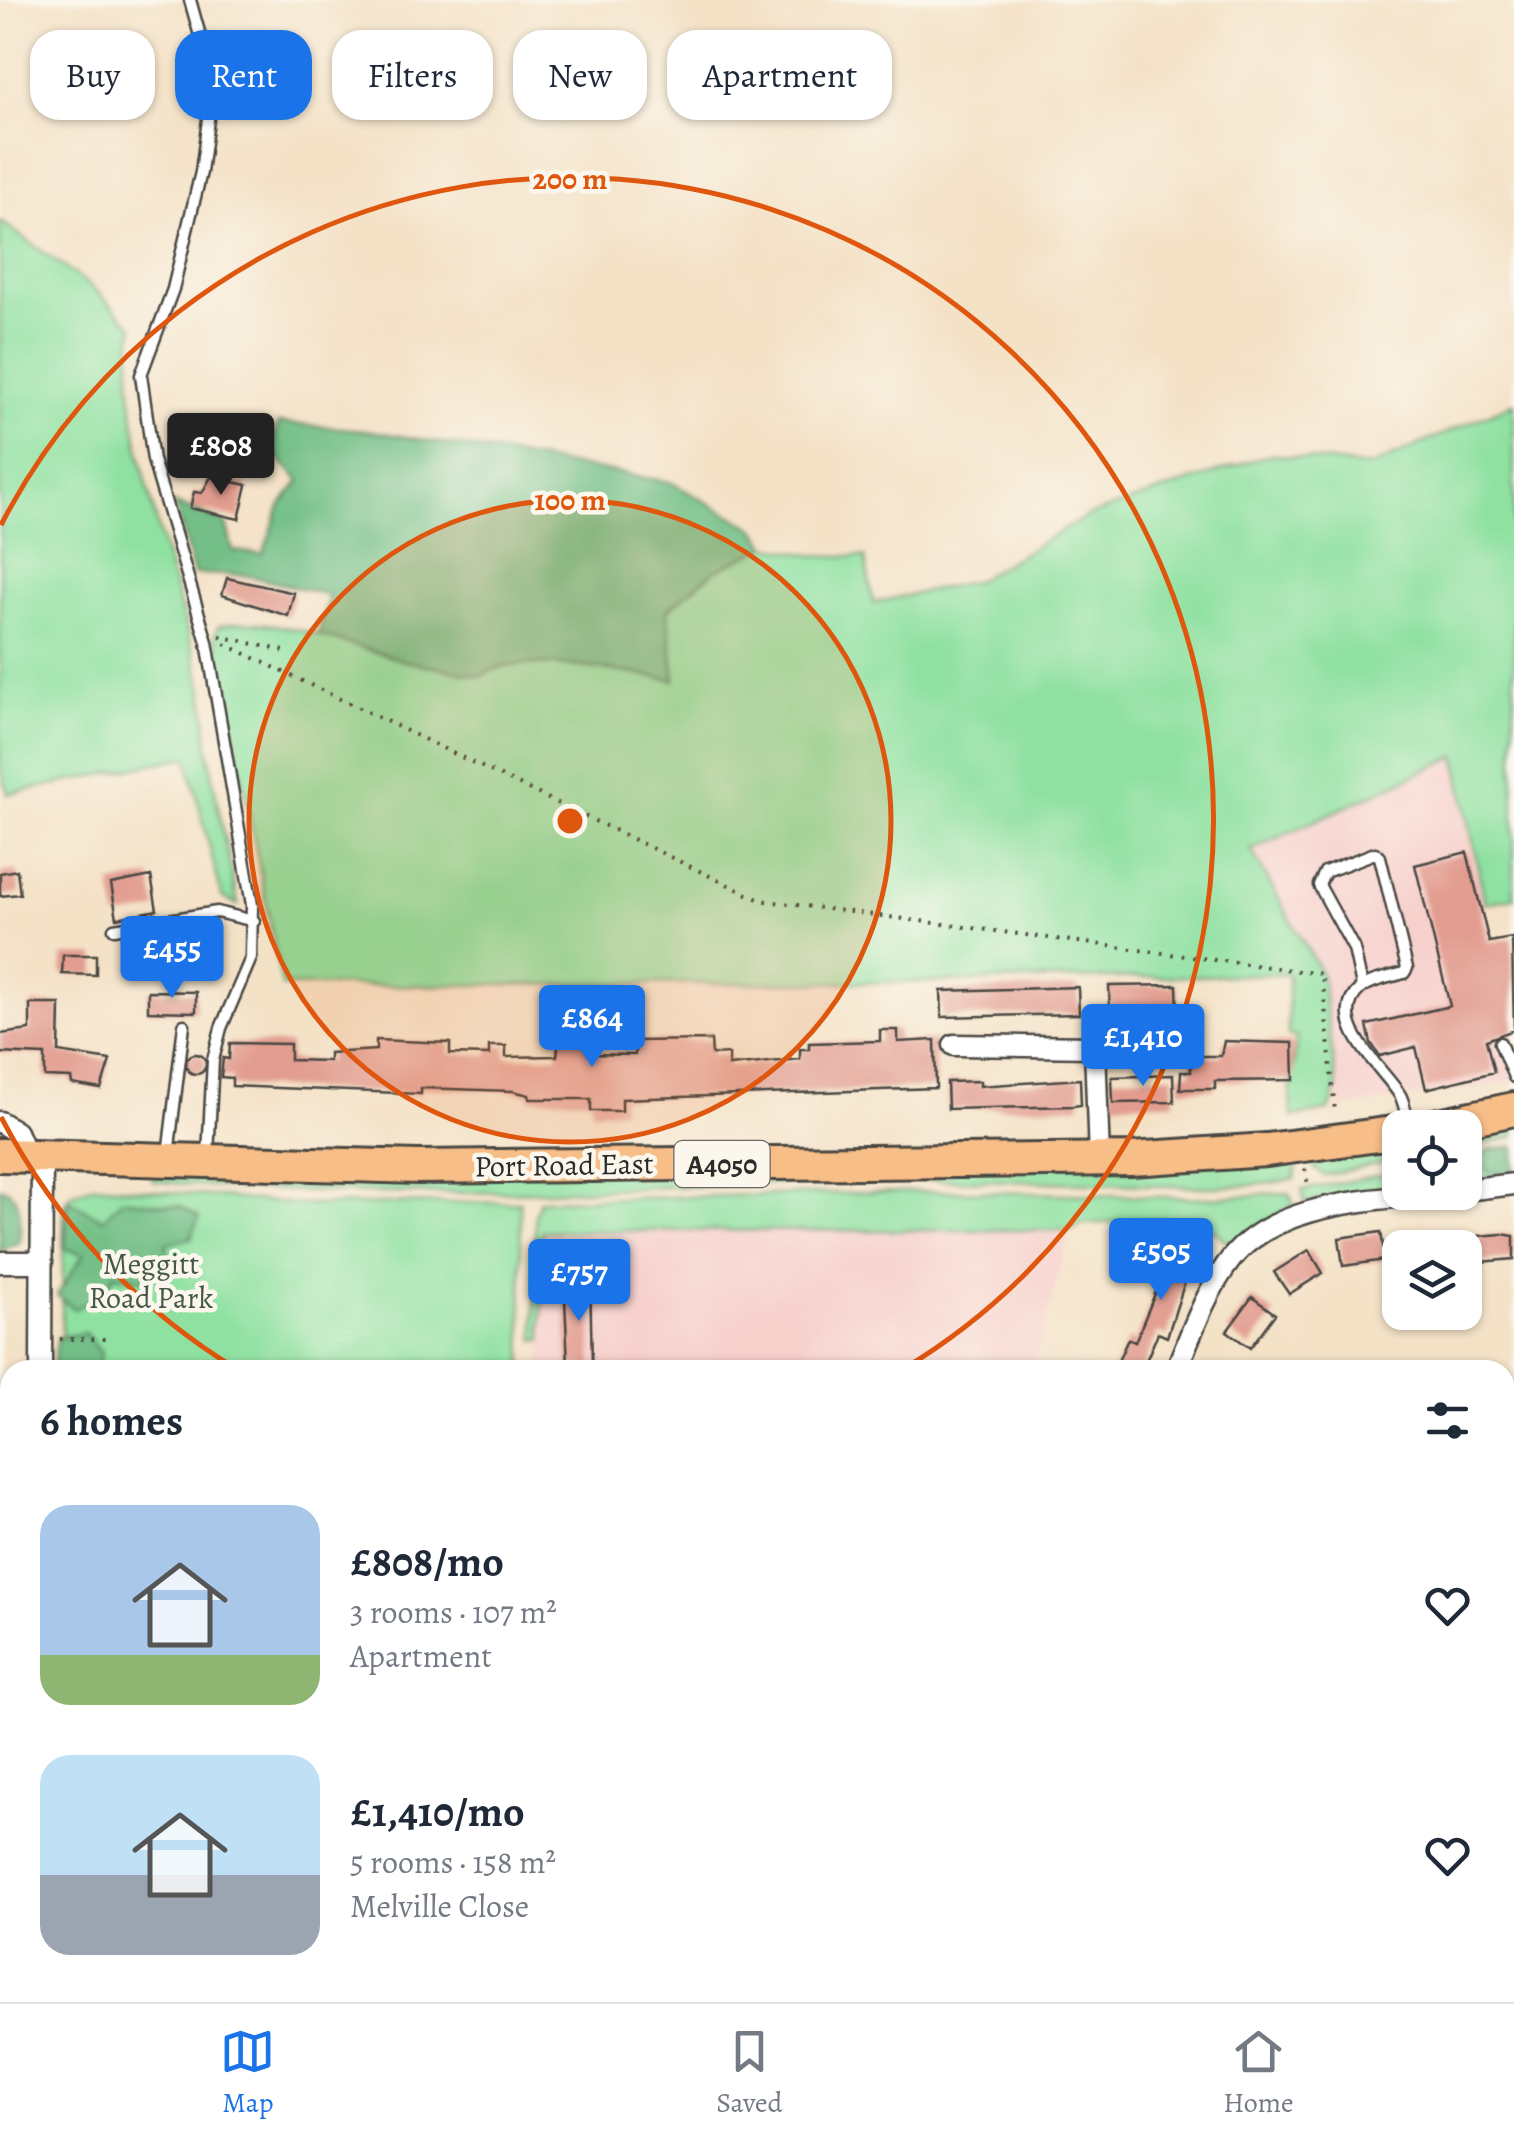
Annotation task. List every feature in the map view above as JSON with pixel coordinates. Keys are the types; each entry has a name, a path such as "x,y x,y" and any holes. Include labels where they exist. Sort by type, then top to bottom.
{"main road":[{"path":"1482,1116 1514,1109"},
{"name":"Port Road East","path":"23,1155 438,1167 1098,1159 1320,1144 1382,1135"}],"street":[{"path":"1095,1047 1098,1159"},
{"path":"968,1052 1136,1048"},
{"path":"0,1122 16,1132 23,1155 42,1262 41,1360"},
{"path":"1482,1188 1514,1184"},
{"path":"1180,1360 1206,1302 1232,1257 1260,1233 1293,1218 1382,1202"},
{"path":"0,1262 42,1262"},
{"path":"873,2002 1071,2002"}],"lane":[{"path":"190,0 206,46 213,82 211,100 201,172 174,288 141,375 153,460 206,639 254,921 252,958 221,1028 213,1060 208,1163"},
{"path":"1362,986 1354,949 1319,886 1324,872 1375,853 1380,857 1408,968 1404,974 1362,986 1353,998 1354,1032 1372,1064 1401,1098 1405,1110"},
{"path":"114,929 217,912 254,921"},
{"path":"168,1161 184,1026"},
{"path":"1500,1044 1514,1077"}],"path":[{"path":"206,639 284,652"},
{"path":"206,639 218,641 760,900 1322,974 1338,1111 1319,1117 1320,1144"},
{"path":"42,1338 105,1339"}],"shaded area":[{"path":"1456,756 1471,846 1514,1032 1514,1081 1340,1108 1321,973 1250,850"},
{"path":"1070,1230 1036,1360 542,1360 542,1231"}],"green space":[{"path":"0,221 93,288 134,327 130,365 140,456 202,686 211,767 238,905 222,897 187,757 8,794 0,765"},
{"path":"1514,403 1514,898 1485,903 1456,756 1251,850 1321,973 1337,1088 1329,1111 1293,1117 1290,1098 1296,1037 1288,1036 1288,974 936,982 282,986 215,635 218,627 260,623 285,627 406,661 482,676 497,668 545,664 675,680 667,611 714,571 767,546 811,555 865,557 873,603 975,581 1088,516 1271,454 1369,467"},
{"path":"279,423 365,430 670,482 757,530 767,546 714,571 667,610 675,680 545,664 497,668 482,676 409,662 318,635 329,595 244,575 194,574 175,504 226,523 233,551 263,554 280,506 300,481 269,448"},
{"path":"1514,1124 1514,1137 1482,1144 1482,1131"},
{"path":"1514,1146 1514,1175 1482,1179 1482,1153"},
{"path":"1514,1148 1514,1174 1489,1172 1482,1164 1482,1154 1491,1149"},
{"path":"1382,1149 1382,1163 1324,1176 1314,1168 1314,1164 1323,1163 1322,1157"},
{"path":"1298,1160 1295,1178 1209,1187 925,1180 345,1193 153,1181 152,1174"},
{"path":"1382,1174 1382,1192 1305,1203 1302,1190"},
{"name":"Meggitt Road Park","path":"95,1185 305,1205 520,1202 523,1360 61,1360 64,1208 72,1194"},
{"path":"0,1187 17,1202 20,1242 0,1251"},
{"path":"948,1191 1208,1198 1289,1193 1294,1205 1228,1243 1200,1218 1082,1224 1070,1230 542,1231 542,1340 535,1340 535,1215 540,1200"},
{"path":"122,1199 180,1206 199,1217 191,1238 166,1244 170,1260 148,1281 114,1275 105,1293 74,1309 57,1295 84,1254 65,1249 68,1200 103,1219"},
{"path":"85,1333 101,1353 99,1360 54,1360 58,1337"}],"building":[{"path":"211,477 247,485 239,519 190,508 194,492 202,493"},
{"path":"227,578 294,593 288,616 222,595"},
{"path":"1467,852 1489,942 1512,938 1514,1030 1486,1040 1494,1072 1426,1089 1416,1047 1380,1056 1371,1043 1367,1025 1450,1006 1415,865"},
{"path":"17,870 20,894 0,896 0,873"},
{"path":"151,876 157,910 117,918 111,884"},
{"path":"63,955 96,955 96,975 62,974"},
{"path":"1177,985 1178,1012 1110,1013 1109,986"},
{"path":"1078,987 1079,1014 942,1017 941,991"},
{"path":"148,991 196,992 196,1012 148,1011"},
{"path":"30,1004 60,1004 59,1052 110,1060 101,1089 72,1084 71,1078 45,1077 45,1055 0,1053 0,1034 30,1030"},
{"path":"880,1030 898,1030 898,1042 935,1040 936,1088 622,1099 622,1111 591,1111 591,1099 530,1099 529,1095 513,1091 421,1088 421,1094 232,1086 232,1078 221,1077 223,1058 229,1059 230,1043 290,1044 290,1060 329,1061 329,1053 376,1050 376,1040 450,1043 450,1054 489,1055 489,1046 506,1046 506,1057 557,1056 559,1038 587,1038 588,1054 635,1055 636,1041 711,1040 712,1055 729,1054 729,1066 800,1059 800,1049 809,1049 809,1043 880,1041"},
{"path":"1224,1041 1293,1043 1294,1080 1215,1081 1215,1089 1180,1089 1181,1072 1191,1072 1191,1056 1221,1056"},
{"path":"196,1054 206,1064 196,1074 186,1064"},
{"path":"1173,1075 1174,1102 1113,1103 1112,1077"},
{"path":"1080,1079 1081,1105 948,1109 947,1082 980,1081 980,1086"},
{"path":"1174,1231 1199,1238 1167,1337 1158,1333 1146,1360 1119,1360 1128,1339 1135,1342 1161,1279"},
{"path":"1381,1232 1382,1260 1343,1266 1339,1238"},
{"path":"1482,1236 1514,1236 1514,1259 1482,1262"},
{"path":"1309,1250 1323,1273 1289,1294 1274,1272"},
{"path":"574,1277 590,1277 592,1360 568,1360 565,1299 574,1300"},
{"path":"1252,1297 1275,1314 1250,1348 1227,1331"}]}
